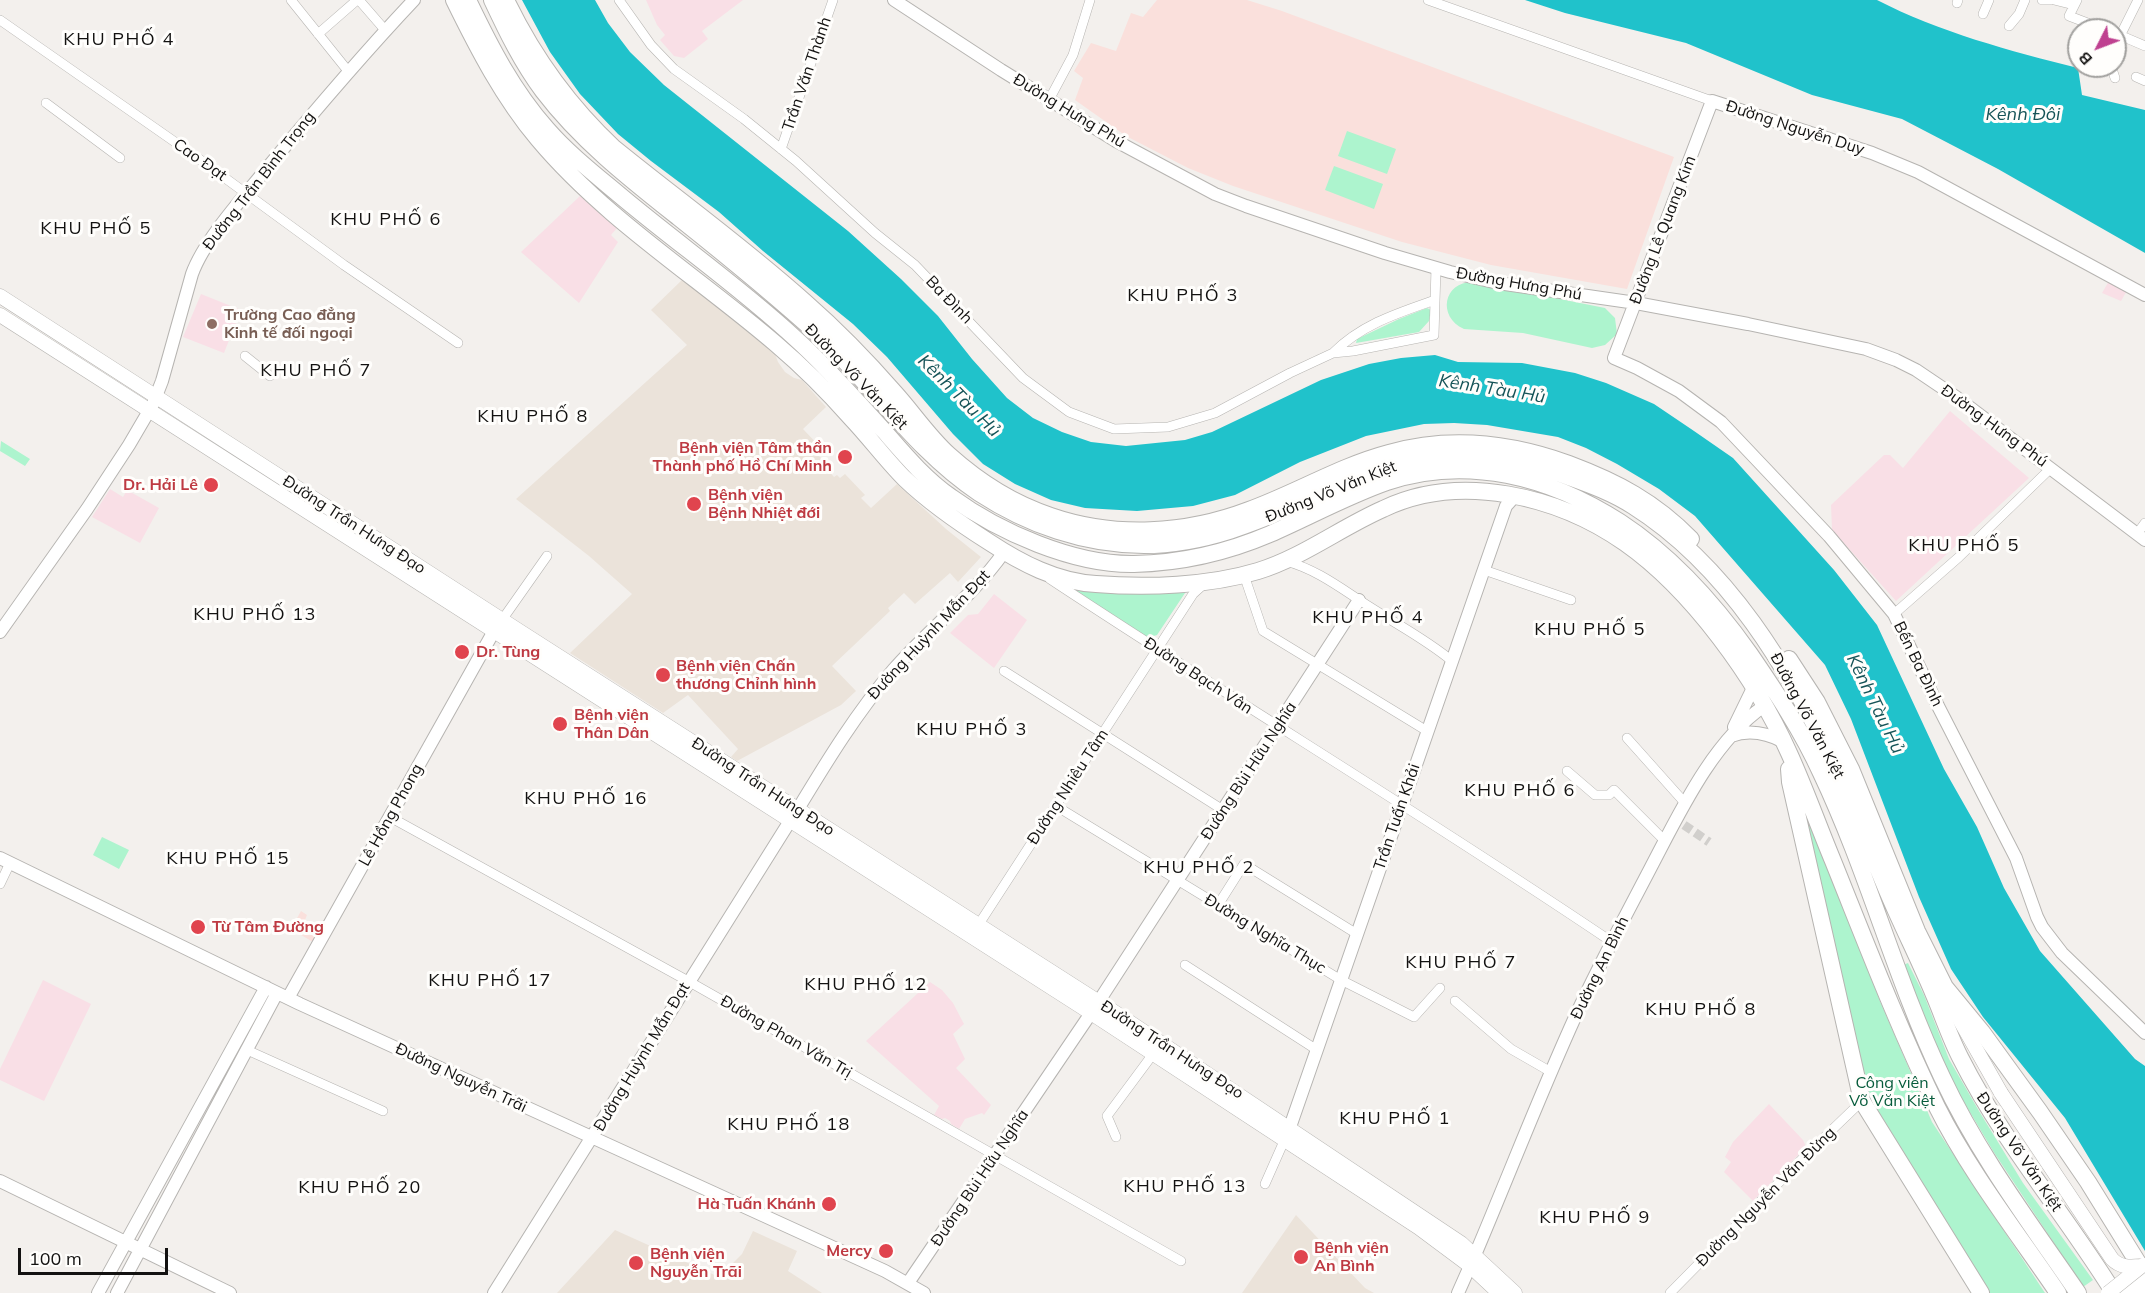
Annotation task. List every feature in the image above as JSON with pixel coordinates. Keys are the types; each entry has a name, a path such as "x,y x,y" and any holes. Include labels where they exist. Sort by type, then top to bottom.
{"highway":[{"name":"Đường Võ Văn Kiệt","path":"454,0 498,84 526,124 554,157 630,227 778,346 846,413 916,489 952,517 1004,552 1028,565 1068,580 1094,584 1149,585 1244,575 1285,561 1303,558 1387,507 1407,499 1444,493 1545,503 1576,515 1624,542 1644,558 1680,591 1698,612 1735,661 1764,706 1788,749 1892,1006 1938,1109 1989,1191 2058,1293"},
{"name":"Đường Võ Văn Kiệt","path":"468,0 507,75 537,117 571,154 792,335 845,388 932,482 955,500 1015,534 1099,561 1133,564 1163,562 1225,551 1370,489 1405,477 1453,470 1474,470 1546,484 1583,500 1654,547 1701,591 1735,632 1779,697 1813,755 1832,798 1910,1003 1944,1081 1970,1131 2078,1293"},
{"name":"Đường Võ Văn Kiệt","path":"492,0 526,67 587,141 827,343 943,466 984,496 1025,513"},
{"name":"Đường Võ Văn Kiệt","path":"506,0 518,26 539,59 570,104 591,127 622,155 806,302 864,359 948,454 1048,528 1094,540 1147,545 1182,541 1245,527 1362,477 1418,460 1470,456 1526,463 1552,470 1606,491 1661,526 1691,552 1724,588 1800,684 1851,769 1917,931 1945,987 1982,1032 2040,1112 2088,1182 2144,1271"},
{"path":"1004,552 1025,513"},
{"path":"1753,688 1759,679 1760,668"},
{"name":"Đường Võ Văn Kiệt","path":"1800,684 1933,992 1951,1039 1976,1086 2114,1293"},
{"path":"1764,706 1800,684"},
{"name":"Đường Võ Văn Kiệt","path":"1788,749 1790,782 1862,1101 1981,1293"},
{"path":"1887,889 1917,931"}],"main road":[{"name":"Đường Trần Hưng Đạo","path":"0,296 366,533 498,626"},
{"name":"Đường Trần Hưng Đạo","path":"0,315 359,545 498,626 1095,1007 1290,1127 1461,1243 1499,1293"},
{"path":"55,350 63,336"},
{"path":"293,502 300,490"},
{"path":"359,545 366,533"},
{"name":"Đường Trần Hưng Đạo","path":"1095,1007 1153,1054 1284,1141 1472,1260 1515,1293"},
{"path":"1284,1141 1290,1127"},
{"path":"2108,1293 2144,1271"},
{"path":"2126,1293 2144,1271"}],"street":[{"path":"291,0 348,71"},
{"path":"318,34 358,0 385,30"},
{"name":"Đường Trần Bình Trọng","path":"0,632 87,508 156,397 195,265 246,193 348,71 414,0"},
{"name":"Ba Đình","path":"619,0 651,45 674,69 781,148 875,233 915,265 1023,378 1069,412 1114,429 1168,427 1215,413 1290,373 1334,353 1360,331 1378,321 1435,300 1434,335 1334,353"},
{"name":"Trần Văn Thành","path":"781,148 833,0"},
{"name":"Đường Hưng Phú","path":"894,0 1116,141 1215,194 1436,268 1498,283 1636,303 1748,324 1881,354 1906,364 1936,383 2141,537"},
{"path":"1049,100 1073,55 1090,0"},
{"name":"Đường Nguyễn Duy","path":"1428,0 1712,101 1872,153 1910,168 2145,295"},
{"path":"1983,14 1989,0"},
{"path":"2009,26 2019,14 2025,0"},
{"path":"2042,0 2076,3 2069,16 2074,18"},
{"path":"2127,19 2138,0"},
{"name":"Cao Đạt","path":"0,20 26,36 246,193 309,241 458,343"},
{"path":"2127,38 2145,46"},
{"name":"Đường Lê Quang Kim","path":"1614,358 1712,101"},
{"path":"46,103 120,158"},
{"path":"1435,300 1436,268"},
{"path":"245,356 270,376"},
{"name":"Bến Ba Đình","path":"1614,358 1679,391 1721,422 1828,536 1894,614 2016,858 2042,927 2062,953 2145,1033"},
{"path":"1894,614 1959,557 2051,468"},
{"name":"Trần Tuấn Khải","path":"1290,1127 1508,499"},
{"path":"2141,537 2145,524"},
{"name":"Đường Huỳnh Mẫn Đạt","path":"494,1293 688,981 866,703 896,667 989,571 1004,552"},
{"path":"498,626 547,556"},
{"path":"1303,558 1359,600 1415,634 1452,661"},
{"name":"Đường Bạch Vân","path":"1028,565 1277,727 1481,855 1612,942"},
{"path":"1485,570 1571,600"},
{"path":"1244,575 1263,631 1427,731"},
{"name":"Đường Nhiêu Tâm","path":"975,930 1193,594 1211,580"},
{"name":"Đường Bùi Hữu Nghĩa","path":"908,1283 1095,1007 1359,600"},
{"name":"Lê Hồng Phong","path":"98,1293 277,993 390,817 498,626"},
{"path":"1004,671 1223,810"},
{"path":"1731,736 1753,688"},
{"name":"Đường An Bình","path":"1458,1293 1551,1072 1612,942 1685,803 1731,736 1745,720 1764,706"},
{"path":"1731,736 1761,733 1788,749"},
{"path":"1627,738 1685,803"},
{"path":"1567,771 1595,795 1610,795 1614,790 1665,841"},
{"name":"Đường Nghĩa Thục","path":"1056,806 1341,980 1414,1017 1440,988"},
{"name":"Đường Phan Văn Trị","path":"390,817 688,981 1180,1261"},
{"path":"0,884 5,861"},
{"name":"Đường Nguyễn Trãi","path":"5,861 277,993 908,1283 924,1293"},
{"path":"1218,905 1244,864 1357,933"},
{"path":"1185,965 1317,1050"},
{"name":"Lê Hồng Phong","path":"117,1293 277,993"},
{"path":"1455,1001 1511,1049 1551,1072"},
{"path":"247,1050 383,1111"},
{"path":"1116,1137 1107,1116 1153,1054"},
{"name":"Đường Nguyễn Văn Đừng","path":"1670,1293 1862,1101"},
{"path":"1265,1184 1284,1141"},
{"path":"0,1181 230,1293"}],"shaded area":[{"path":"646,0 743,0 702,31 708,39 684,58 674,56 660,40 665,35 657,25"},
{"path":"1157,0 1247,0 1674,157 1627,289 1491,265 1402,242 1233,186 1188,168 1126,136 1075,100 1083,78 1074,71 1091,43 1116,51 1131,13 1143,17"},
{"path":"580,196 617,228 611,235 618,242 579,303 521,252"},
{"path":"2112,276 2129,287 2121,301 2102,293"},
{"name":"Bệnh viện Bệnh Nhiệt đới","path":"683,279 775,354 785,372 802,380 826,407 803,429 824,451 819,456 823,460 821,462 834,477 837,475 840,478 845,474 865,495 861,498 871,508 897,484 946,529 981,557 958,582 950,573 915,604 904,593 888,608 890,611 832,666 856,691 841,705 737,761 731,757 738,749 688,695 663,713 570,653 632,594 589,556 516,499 687,345 651,310"},
{"name":"Trường Cao đẳng Kinh tế đối ngoại","path":"201,294 241,310 224,353 183,337"},
{"path":"1950,411 2029,478 1896,601 1832,530 1831,505 1884,455 1890,455 1903,468"},
{"path":"110,489 123,497 127,490 159,508 140,543 92,517"},
{"path":"994,594 1027,620 994,668 950,633 968,615 978,614"},
{"path":"301,911 307,915 305,920 321,929 313,942 291,929"},
{"path":"43,980 91,1004 44,1101 0,1080 0,1069"},
{"path":"930,982 942,990 953,1003 964,1024 953,1034 965,1059 956,1068 991,1105 984,1115 982,1113 965,1119 959,1129 945,1118 934,1115 939,1106 866,1041"},
{"path":"1769,1104 1803,1140 1806,1147 1753,1201 1724,1172 1731,1162 1725,1157 1733,1142"},
{"name":"Bệnh viện An Bình","path":"1296,1215 1365,1288 1374,1293 1242,1293"},
{"name":"Bệnh viện Nguyễn Trãi","path":"615,1230 719,1277 742,1254 753,1231 797,1251 788,1271 822,1293 557,1293"}],"green space":[{"path":"1347,131 1396,149 1387,174 1338,156"},
{"path":"1334,166 1383,184 1374,209 1325,190"},
{"path":"1475,282 1605,308 1615,318 1617,334 1605,345 1592,348 1523,333 1464,329 1450,316 1447,300 1456,287 1464,283"},
{"path":"1427,308 1431,310 1429,321 1419,332 1356,343 1357,339"},
{"path":"1,441 30,459 25,466 0,451"},
{"path":"1069,587 1189,587 1157,635 1147,638"},
{"name":"Công viên Võ Văn Kiệt","path":"1800,792 1880,1001 1932,1122 2045,1293 1990,1293 1870,1102"},
{"path":"102,837 129,850 119,869 93,855"},
{"path":"1908,963 1924,995 1949,1059 1979,1111 2023,1183 2093,1280 2083,1287 1993,1151 1949,1077 1903,965"}],"water":[{"name":"Kênh Tàu Hủ","path":"522,0 595,0 608,23 630,52 664,85 848,231 938,316 1007,398 1033,418 1062,432 1091,442 1126,446 1185,440 1212,432 1321,380 1369,364 1435,355 1458,362 1522,363 1575,373 1606,383 1654,404 1733,458 1834,570 1877,625 1944,769 1977,827 2004,888 2040,951 2135,1059 2145,1066 2145,1251 2065,1118 1983,1017 1951,969 1919,897 1851,719 1825,665 1695,516 1659,489 1617,464 1558,437 1487,425 1454,423 1424,424 1366,436 1300,462 1235,495 1193,506 1137,511 1085,508 1051,500 1015,484 983,464 953,434 887,357 853,324 719,212 618,134 580,94 550,52"},
{"name":"Kênh Đôi","path":"1525,0 1877,0 1950,31 2067,65 2067,78 2079,78 2082,95 2145,110 2145,253 1998,169 1902,119 1812,95 1686,43 1565,13"}],"tunnel":[{"path":"1684,825 1709,842"}],"place":[{"name":"Trường Cao đẳng Kinh tế đối ngoại","path":"212,324"},
{"name":"Bệnh viện Tâm thần Thành phố Hồ Chí Minh","path":"845,457"},
{"name":"Dr. Hải Lê","path":"211,485"},
{"name":"Bệnh viện Bệnh Nhiệt đới","path":"694,504"},
{"name":"Dr. Tùng","path":"462,652"},
{"name":"Bệnh viện Chấn thương Chỉnh hình","path":"663,675"},
{"name":"Bệnh viện Thân Dân","path":"560,724"},
{"name":"Từ Tâm Đường","path":"198,927"},
{"name":"Hà Tuấn Khánh","path":"829,1204"},
{"name":"Mercy","path":"886,1251"},
{"name":"Bệnh viện An Bình","path":"1301,1257"},
{"name":"Bệnh viện Nguyễn Trãi","path":"636,1263"}],"district":[{"name":"KHU PHỐ 4","path":"119,40"},
{"name":"KHU PHỐ 6","path":"386,220"},
{"name":"KHU PHỐ 5","path":"96,229"},
{"name":"KHU PHỐ 3","path":"1183,296"},
{"name":"KHU PHỐ 7","path":"316,371"},
{"name":"KHU PHỐ 8","path":"533,417"},
{"name":"KHU PHỐ 5","path":"1964,546"},
{"name":"KHU PHỐ 13","path":"255,615"},
{"name":"KHU PHỐ 4","path":"1368,618"},
{"name":"KHU PHỐ 5","path":"1590,630"},
{"name":"KHU PHỐ 3","path":"972,730"},
{"name":"KHU PHỐ 6","path":"1520,791"},
{"name":"KHU PHỐ 16","path":"586,799"},
{"name":"KHU PHỐ 15","path":"228,859"},
{"name":"KHU PHỐ 2","path":"1199,868"},
{"name":"KHU PHỐ 7","path":"1461,963"},
{"name":"KHU PHỐ 17","path":"490,981"},
{"name":"KHU PHỐ 12","path":"866,985"},
{"name":"KHU PHỐ 8","path":"1701,1010"},
{"name":"KHU PHỐ 1","path":"1395,1119"},
{"name":"KHU PHỐ 18","path":"789,1125"},
{"name":"KHU PHỐ 13","path":"1185,1187"},
{"name":"KHU PHỐ 20","path":"360,1188"},
{"name":"KHU PHỐ 9","path":"1595,1218"}]}
